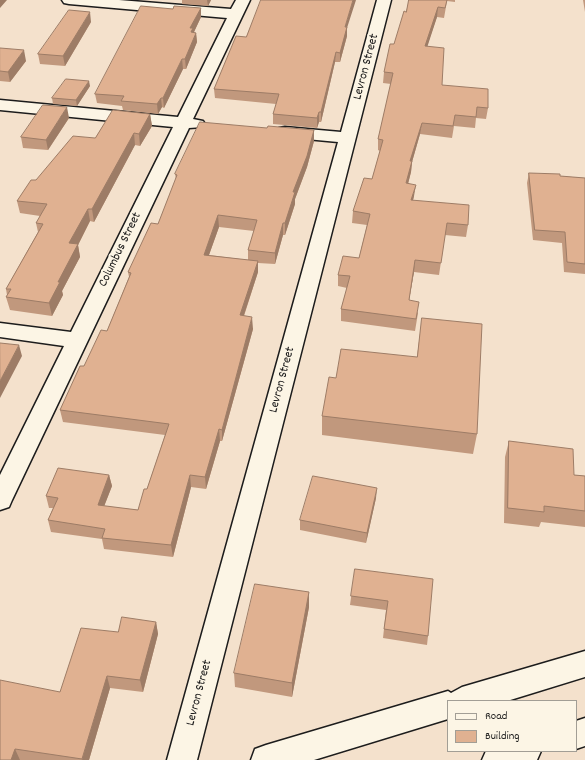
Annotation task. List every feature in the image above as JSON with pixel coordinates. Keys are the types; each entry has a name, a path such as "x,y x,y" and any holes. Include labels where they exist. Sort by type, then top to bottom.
{"street":[{"path":"69,0 240,7"},
{"name":"Levron Street","path":"182,760 384,0"},
{"name":"Columbus Street","path":"0,500 240,7"},
{"path":"0,105 215,126"},
{"path":"269,131 348,138"},
{"path":"0,330 78,340"},
{"path":"465,700 585,664"},
{"path":"266,760 447,705"},
{"path":"498,760 523,752"}],"building":[{"path":"261,0 353,0 345,27 347,27 340,53 336,52 321,112 319,112 317,118 273,114 279,94 214,89 236,36 246,37"},
{"path":"409,0 447,0 445,8 438,7 425,46 444,48 442,85 488,89 488,108 477,107 476,117 455,115 453,126 422,123 410,161 412,161 406,183 416,185 411,200 469,205 468,225 447,223 441,263 415,260 409,300 419,302 416,319 341,309 350,276 338,275 343,256 359,258 370,214 353,211 364,178 372,179 383,140 378,139 393,73 384,72 390,44 394,44"},
{"path":"141,6 173,9 174,6 201,8 190,28 193,28 191,32 196,33 185,59 182,59 163,98 161,98 157,104 121,101 124,96 95,94"},
{"path":"69,10 90,12 63,56 38,54"},
{"path":"0,48 24,50 8,72 0,71"},
{"path":"66,79 89,81 76,100 52,98"},
{"path":"43,105 67,107 46,140 21,137"},
{"path":"113,110 150,114 139,134 134,133 92,209 88,209 69,243 78,244 49,303 6,297 11,289 6,289 43,224 36,223 47,204 17,201 31,180 36,180 73,136 95,138"},
{"path":"200,122 267,128 268,126 314,130 307,156 293,192 295,192 285,223 283,223 275,253 248,250 257,220 218,215 204,255 258,261 240,315 252,317 222,430 219,429 205,477 190,475 171,545 102,538 105,529 48,520 58,498 46,496 58,468 109,475 98,505 138,510 144,489 147,489 169,424 60,410 80,366 84,366 101,330 107,331 131,273 128,272 151,223 158,224 177,175 175,174"},
{"path":"529,173 560,174 560,176 585,178 585,264 567,262 565,232 535,230"},
{"path":"422,318 482,324 477,434 322,416 329,377 336,378 341,349 417,357"},
{"path":"0,343 19,345 0,381"},
{"path":"509,441 573,449 574,475 585,476 585,511 544,506 544,512 508,508"},
{"path":"313,476 377,488 367,533 300,520"},
{"path":"355,569 433,579 428,636 384,629 388,601 351,596"},
{"path":"255,584 309,592 292,683 234,673"},
{"path":"122,617 156,622 140,680 107,676 82,759 15,749 11,760 0,760 0,680 60,692 81,628 118,632"}]}
